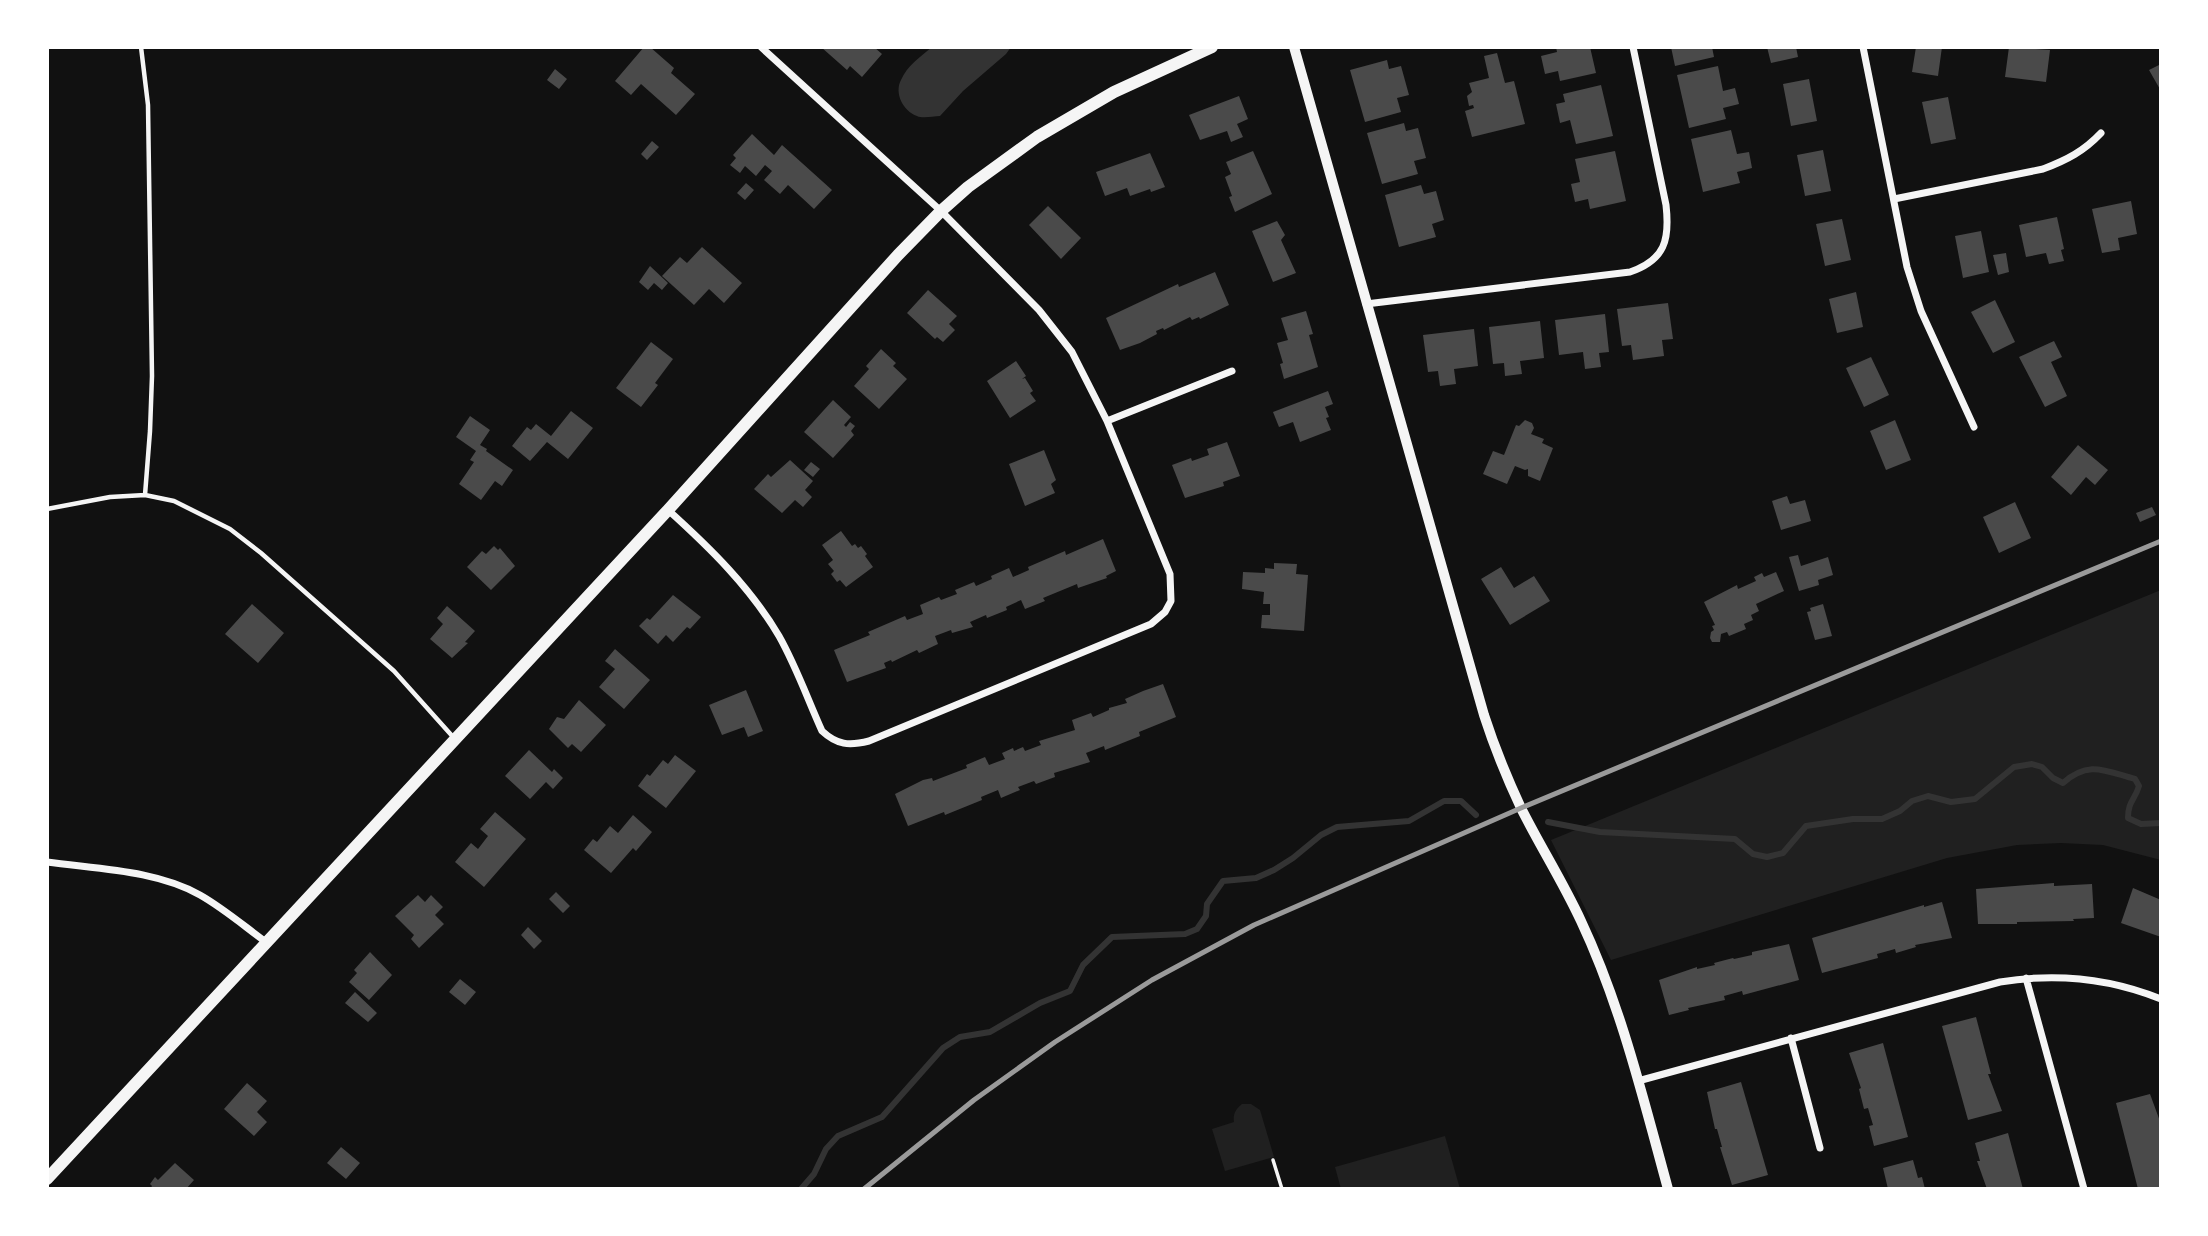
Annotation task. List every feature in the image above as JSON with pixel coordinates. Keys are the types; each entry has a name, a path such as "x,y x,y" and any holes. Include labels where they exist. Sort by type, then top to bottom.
{"main road":[{"path":"47,1179 668,510 888,265 941,211 1004,160 1056,126 1139,80 1212,47"}],"street":[{"path":"668,510 719,558 756,602 780,638 822,731 841,744 853,745 869,741 1151,624 1165,612 1171,601 1170,574 1107,421 1072,352 1039,310 941,211 761,47"},
{"path":"1294,47 1494,746 1521,808 1581,920 1618,1013 1668,1189"},
{"path":"1366,304 1630,272 1657,258 1666,241 1666,205 1633,47"},
{"path":"1863,47 1907,267 1921,312 1974,427"},
{"path":"1894,199 2043,169 2067,160 2087,148 2101,133"},
{"path":"1107,421 1232,371"},
{"path":"47,862 141,876 175,884 199,895 266,942"},
{"path":"1638,1081 1971,989 2026,978 2056,977 2108,982 2137,989 2161,999"},
{"path":"2026,978 2084,1189"},
{"path":"1790,1038 1820,1148"}],"lane":[{"path":"141,47 148,105 152,376 145,495"},
{"path":"47,509 110,497 145,495 174,501 230,529 261,553 394,671 455,738"}],"path":[{"path":"1273,1160 1282,1189"}],"shaded area":[{"path":"932,47 1011,47 940,116 919,117 904,106 899,96 899,85 910,66"},
{"path":"2161,590 2161,860 2103,845 2017,845 1947,858 1611,960 1551,840"},
{"path":"1242,1104 1251,1104 1260,1110 1274,1157 1225,1171 1212,1129 1234,1122 1235,1112"},
{"path":"1445,1136 1460,1189 1341,1189 1335,1167"}],"building":[{"path":"644,47 650,47 674,68 671,73 695,94 676,115 641,84 631,95 615,81"},
{"path":"821,47 874,47 882,54 862,77 850,66 847,70"},
{"path":"1556,47 1590,47 1596,73 1560,81 1558,71 1545,74 1541,56 1557,52"},
{"path":"1671,47 1712,47 1714,57 1675,66"},
{"path":"1767,47 1796,47 1798,57 1771,63"},
{"path":"1916,47 1942,47 1938,76 1912,72"},
{"path":"2009,47 2050,50 2046,82 2005,77"},
{"path":"1497,53 1505,83 1514,81 1525,124 1472,137 1465,111 1474,108 1473,105 1469,106 1467,96 1472,92 1469,83 1489,78 1484,56"},
{"path":"1387,60 1389,69 1401,66 1409,95 1397,98 1401,112 1365,122 1350,70"},
{"path":"2161,64 2161,91 2149,70"},
{"path":"1718,66 1723,91 1735,88 1739,104 1723,108 1726,119 1689,128 1677,75"},
{"path":"555,69 567,79 559,89 547,80"},
{"path":"1809,79 1817,121 1791,126 1783,84"},
{"path":"1601,85 1613,136 1576,144 1570,120 1560,123 1556,104 1565,102 1563,94"},
{"path":"1239,96 1248,119 1237,124 1243,137 1231,142 1227,131 1200,140 1189,115"},
{"path":"1948,97 1956,139 1931,144 1922,102"},
{"path":"1404,123 1406,131 1418,128 1426,158 1414,161 1418,174 1382,184 1367,133"},
{"path":"1731,130 1737,154 1749,152 1752,168 1737,172 1740,183 1703,192 1691,139"},
{"path":"752,134 774,155 782,145 832,190 814,209 788,185 780,194 764,180 772,171 765,165 756,176 745,166 740,173 730,165 736,158 733,155"},
{"path":"652,141 659,147 647,160 641,154"},
{"path":"1823,150 1831,191 1805,196 1797,155"},
{"path":"1253,151 1272,194 1235,212 1225,177 1231,174 1226,162"},
{"path":"1615,151 1626,201 1590,209 1588,199 1575,202 1571,184 1580,182 1575,159"},
{"path":"1150,153 1165,187 1130,196 1127,188 1105,196 1096,172"},
{"path":"746,183 754,190 745,200 737,193"},
{"path":"1421,185 1424,194 1436,191 1444,220 1432,224 1436,237 1399,247 1385,195"},
{"path":"2131,201 2137,234 2118,238 2120,250 2102,253 2092,209"},
{"path":"1048,206 1081,238 1061,259 1029,225"},
{"path":"2057,217 2064,261 2049,264 2046,253 2026,257 2019,225"},
{"path":"1842,219 1851,260 1825,266 1816,224"},
{"path":"1277,221 1285,235 1281,240 1296,273 1273,282 1252,231"},
{"path":"1981,231 1989,272 1963,278 1955,236"},
{"path":"702,247 742,283 724,303 709,289 694,305 662,276 680,257 687,263"},
{"path":"2006,253 2009,272 1998,275 1993,255"},
{"path":"650,266 668,283 662,290 654,283 648,290 639,282"},
{"path":"1215,272 1229,305 1200,319 1199,317 1192,320 1190,317 1164,330 1163,328 1140,343 1120,350 1106,318 1178,284 1179,287"},
{"path":"928,290 957,316 949,324 955,330 943,342 937,337 935,339 907,313"},
{"path":"1856,292 1863,327 1837,333 1829,299"},
{"path":"1995,300 2015,342 1993,353 1971,312"},
{"path":"1668,303 1673,339 1662,340 1664,356 1633,360 1631,345 1622,346 1617,309"},
{"path":"1306,311 1318,367 1284,379 1277,343 1288,340 1281,318"},
{"path":"1605,314 1609,352 1599,353 1601,367 1585,369 1583,352 1559,355 1555,320"},
{"path":"1540,321 1544,358 1520,361 1522,374 1505,376 1504,363 1493,364 1489,327"},
{"path":"1474,329 1478,366 1454,369 1456,384 1440,386 1438,371 1428,372 1423,335"},
{"path":"2054,341 2062,357 2051,362 2067,396 2045,407 2019,357"},
{"path":"651,342 673,359 641,407 616,388"},
{"path":"881,349 896,363 893,366 907,379 879,409 854,386"},
{"path":"1871,357 1889,395 1864,407 1846,368"},
{"path":"1016,361 1026,376 1022,379 1025,378 1036,401 1010,418 987,381"},
{"path":"1328,391 1333,404 1325,407 1331,430 1300,442 1293,422 1279,427 1273,412"},
{"path":"833,400 851,417 844,425 846,427 850,422 855,426 851,431 854,435 833,458 804,432"},
{"path":"571,411 593,428 568,459 547,442 530,461 512,446 527,427 531,430 536,424 551,436"},
{"path":"470,416 490,430 480,445 513,470 502,486 495,481 481,500 459,484 474,462 470,460 476,451 456,437"},
{"path":"1525,420 1532,423 1534,428 1531,434 1544,439 1542,443 1553,448 1540,481 1528,476 1528,469 1515,466 1507,484 1483,474 1493,451 1504,455 1516,425 1519,426"},
{"path":"1895,420 1911,460 1886,470 1870,431"},
{"path":"1227,442 1240,476 1223,482 1224,486 1185,498 1172,465 1209,455 1207,449"},
{"path":"2078,445 2108,470 2095,485 2086,477 2071,495 2051,477"},
{"path":"1044,450 1056,480 1051,484 1055,493 1025,506 1009,464"},
{"path":"790,460 813,481 805,490 812,497 803,507 795,500 782,513 754,489 768,474 771,477"},
{"path":"811,462 820,469 813,477 804,470"},
{"path":"1787,496 1790,504 1805,500 1811,521 1781,530 1772,501"},
{"path":"2015,502 2031,538 1999,553 1983,517"},
{"path":"2152,507 2156,515 2140,522 2136,513"},
{"path":"841,531 852,546 861,546 873,567 846,587 840,580 837,582 831,574 834,571 828,564 833,560 822,545"},
{"path":"1103,539 1116,571 1106,576 1107,578 1078,588 1077,584 1043,598 1045,601 1025,609 1021,600 1006,607 1007,610 970,622 973,627 952,633 951,630 935,636 938,644 919,653 917,650 892,662 891,660 884,663 886,668 847,682 834,650 905,616 907,620 923,614 920,605 939,597 941,600 957,594 955,590 974,582 976,586 1009,568 1013,577 1029,570 1028,567 1065,551 1066,555"},
{"path":"494,546 498,550 500,548 515,566 491,590 467,567 482,551 486,554"},
{"path":"1798,555 1801,566 1828,557 1833,575 1818,580 1819,585 1799,591 1789,557"},
{"path":"1274,563 1297,564 1296,574 1308,575 1304,631 1261,628 1262,615 1270,615 1270,604 1263,604 1264,592 1242,589 1243,572 1265,573 1265,568 1274,569"},
{"path":"1501,567 1514,588 1534,576 1550,601 1510,625 1481,579"},
{"path":"1776,572 1784,591 1756,604 1759,611 1751,615 1753,620 1744,624 1746,629 1729,636 1727,632 1721,634 1720,642 1712,642 1712,626 1715,625 1704,602 1737,585 1738,589 1756,581 1754,577 1762,573 1764,577"},
{"path":"673,595 701,617 673,642 666,635 658,644 639,626 647,618 650,620"},
{"path":"252,604 284,633 258,663 225,634"},
{"path":"1823,604 1832,636 1815,640 1807,612 1811,611 1810,608"},
{"path":"447,606 475,631 465,642 468,643 452,658 430,639 443,624 437,618"},
{"path":"615,649 650,680 624,709 599,687 615,669 605,661"},
{"path":"1163,684 1176,717 1105,750 1104,746 1086,753 1090,762 1054,773 1055,777 1018,787 1020,790 1001,798 998,790 981,797 982,800 945,815 944,812 908,826 895,794 923,780 932,778 933,781 967,768 966,765 985,757 989,765 1005,759 1002,753 1013,748 1014,751 1023,747 1025,751 1041,745 1039,741 1075,730 1072,720 1091,713 1093,717 1109,708 1127,703 1125,699"},
{"path":"746,690 763,731 748,737 744,727 722,735 709,705"},
{"path":"579,700 606,725 581,752 572,744 568,748 549,729 557,717 564,719"},
{"path":"529,750 552,772 554,769 563,778 553,789 546,782 530,799 505,776"},
{"path":"675,755 696,771 666,808 638,786 663,760 668,764"},
{"path":"495,812 526,839 484,887 455,862 471,843 478,849 488,836 480,829"},
{"path":"633,815 652,832 636,851 633,848 611,873 584,850 593,839 597,842 610,826 618,833"},
{"path":"2054,883 2054,886 2092,884 2094,918 1978,924 1976,889"},
{"path":"2133,888 2161,900 2161,937 2121,923"},
{"path":"556,892 570,906 563,913 549,899"},
{"path":"418,895 425,902 431,895 443,907 435,915 444,924 419,948 411,939 414,935 395,916"},
{"path":"1942,902 1952,938 1915,945 1916,947 1896,953 1895,949 1877,954 1878,958 1822,973 1812,938"},
{"path":"528,927 542,941 534,949 521,935"},
{"path":"1789,944 1799,980 1743,995 1742,991 1724,996 1725,1000 1669,1015 1659,980 1697,967 1715,965 1714,963 1752,955 1752,952"},
{"path":"370,952 392,975 369,1000 349,982 357,973 354,970"},
{"path":"460,979 476,992 465,1005 449,992"},
{"path":"355,992 377,1013 368,1022 345,1003"},
{"path":"1976,1017 1991,1074 1988,1074 2002,1111 1968,1120 1942,1026"},
{"path":"1883,1043 1908,1137 1874,1146 1869,1126 1873,1125 1868,1108 1864,1109 1859,1089 1861,1088 1849,1053"},
{"path":"1741,1082 1768,1175 1732,1185 1707,1092"},
{"path":"247,1083 267,1101 257,1112 267,1122 254,1136 224,1109"},
{"path":"2150,1094 2161,1124 2161,1189 2138,1189 2116,1103"},
{"path":"2008,1133 2023,1189 1987,1189 1977,1161 1980,1161 1975,1143"},
{"path":"341,1147 360,1163 346,1179 327,1163"},
{"path":"1913,1160 1918,1178 1922,1177 1925,1189 1888,1189 1883,1168"},
{"path":"175,1163 194,1180 186,1189 150,1189 155,1177 158,1180"}],"waterway":[{"path":"1548,822 1600,832 1735,839 1753,854 1767,857 1783,853 1806,826 1853,819 1882,819 1900,811 1912,801 1928,796 1951,802 1975,799 2014,767 2032,764 2042,767 2063,783 2081,772 2098,769 2135,779 2139,786 2130,804 2128,818 2141,824 2161,823"},
{"path":"801,1189 814,1174 826,1149 838,1136 882,1117 943,1048 960,1037 990,1032 1040,1003 1070,991 1083,965 1112,937 1185,934 1197,929 1206,916 1207,904 1223,881 1256,878 1274,870 1321,835 1337,827 1409,821 1444,801 1461,801 1476,815"}],"railway":[{"path":"864,1189 974,1100 1055,1042 1152,980 1254,925 1521,808 2161,541"}]}
